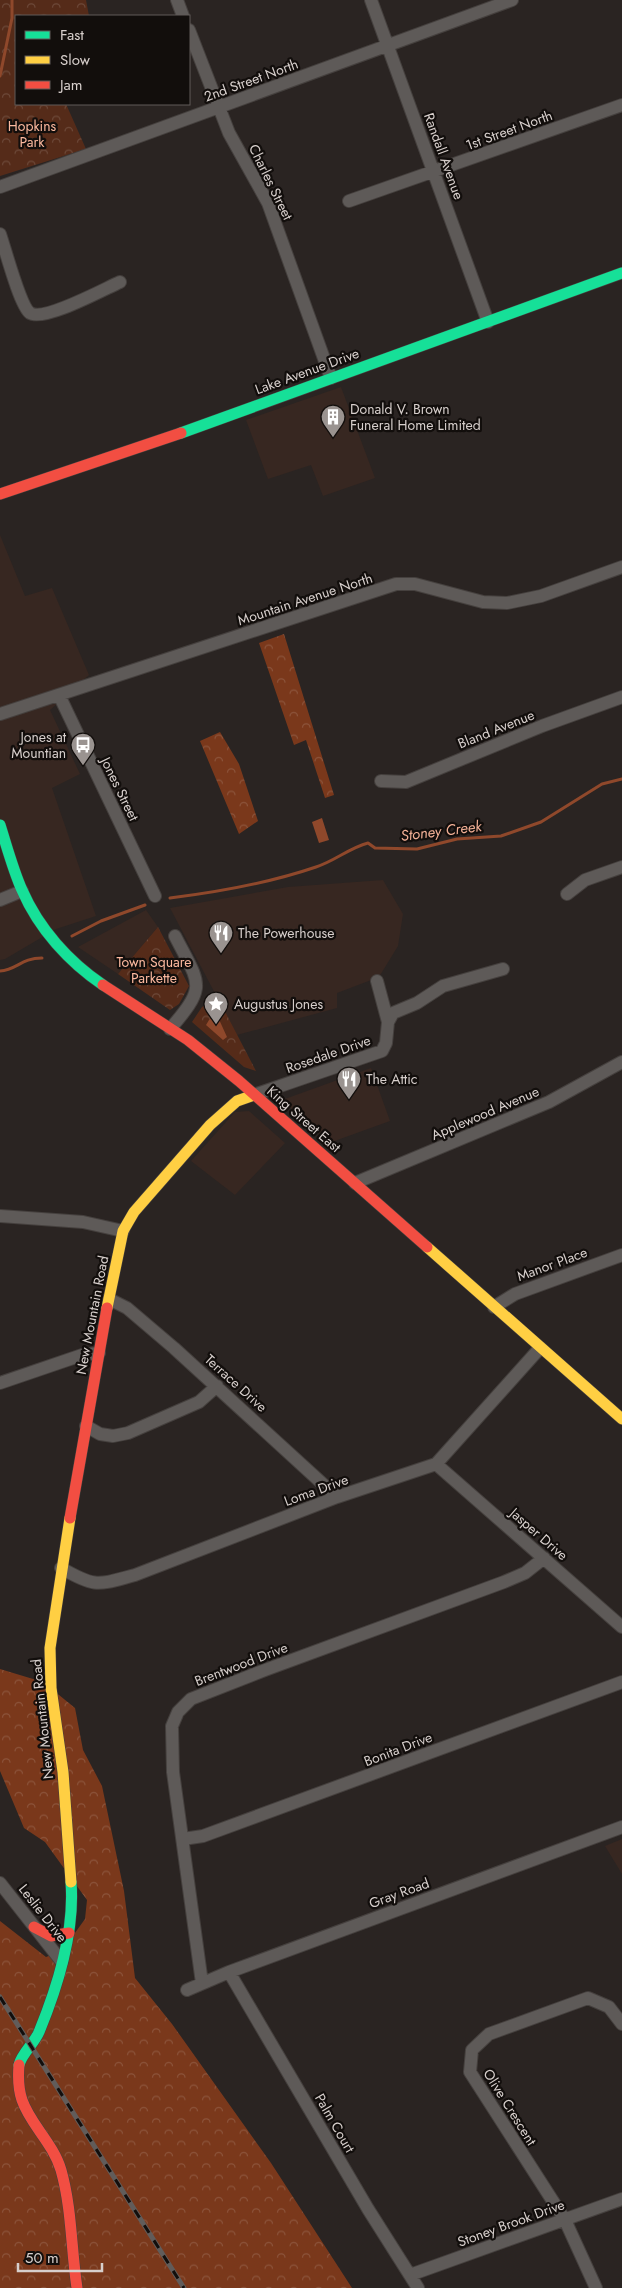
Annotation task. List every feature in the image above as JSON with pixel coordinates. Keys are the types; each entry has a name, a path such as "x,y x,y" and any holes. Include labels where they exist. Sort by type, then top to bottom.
{"main road":[{"name":"Lake Avenue Drive","path":"0,494 112,458 622,273"},
{"name":"King Street East","path":"0,825 22,891 50,938 87,974 188,1040 355,1183 622,1419"},
{"name":"New Mountain Road","path":"77,2288 71,2251 71,2218 61,2170 55,2153 22,2101 18,2083 19,2063 38,2034 62,1962 73,1908 63,1772 51,1688 50,1648 61,1568 99,1353 123,1231 139,1206 210,1125 237,1101 254,1095"},
{"path":"34,1926 51,1936 69,1933"}],"street":[{"path":"177,0 183,15"},
{"name":"Randall Avenue","path":"371,0 488,322"},
{"name":"2nd Street North","path":"0,187 512,0"},
{"name":"Charles Street","path":"190,33 229,133 268,203 331,378"},
{"name":"1st Street North","path":"349,201 622,105"},
{"path":"0,234 22,302 29,312 38,315 52,313 120,282"},
{"name":"Mountain Avenue North","path":"0,714 396,584 415,584 483,602 507,603 541,596 622,567"},
{"name":"Jones Street","path":"58,695 154,896"},
{"name":"Bland Avenue","path":"381,781 406,782 542,726 622,697"},
{"path":"567,894 585,880 622,868"},
{"path":"0,900 22,891"},
{"path":"170,1029 193,1001 197,988 197,978 175,936"},
{"path":"388,1022 393,1013 417,1003 443,986 503,969"},
{"path":"377,981 388,1022"},
{"name":"Rosedale Drive","path":"254,1095 382,1051 386,1043 388,1022"},
{"name":"Applewood Avenue","path":"355,1183 549,1102 622,1062"},
{"path":"0,1216 83,1222 123,1231"},
{"name":"Manor Place","path":"494,1307 515,1294 622,1254"},
{"name":"Terrace Drive","path":"109,1299 127,1308 217,1386 337,1497"},
{"name":"Loma Drive","path":"61,1568 88,1583 105,1583 135,1575 337,1497 436,1464 540,1348"},
{"path":"0,1383 82,1355 99,1353"},
{"path":"86,1426 100,1434 113,1436 128,1433 198,1402 217,1386"},
{"name":"Jasper Drive","path":"436,1464 622,1627"},
{"name":"Brentwood Drive","path":"202,1983 173,1772 172,1726 178,1712 191,1699 504,1582 525,1573 544,1558"},
{"name":"Bonita Drive","path":"183,1838 203,1836 622,1682"},
{"name":"Gray Road","path":"187,1990 228,1972 622,1827"},
{"name":"Leslie Drive","path":"0,1883 62,1962"},
{"name":"Palm Court","path":"228,1972 368,2209 418,2288"},
{"name":"Olive Crescent","path":"596,2288 565,2220 470,2072 472,2050 489,2034 588,1998 609,2007 622,2024"},
{"name":"Stoney Brook Drive","path":"410,2275 622,2199"}],"shaded area":[{"path":"341,387 375,478 323,496 311,465 268,479 246,420"},
{"path":"0,535 25,596 52,588 89,675 50,710 80,774 52,788 96,916 56,929 5,959 0,960"},
{"path":"322,818 329,840 319,843 312,822"},
{"path":"383,880 403,914 398,946 379,977 337,993 337,1008 237,1035 170,908 288,887"},
{"path":"146,910 158,927 118,974 78,947"},
{"path":"217,1015 227,1037 223,1040 206,1025 209,1020"},
{"path":"371,1068 390,1121 329,1143 282,1100"},
{"path":"249,1111 285,1143 235,1195 191,1161 235,1112"},
{"path":"622,1839 622,1874 605,1846"}],"green space":[{"name":"Hopkins Park","path":"0,0 86,0 89,15 15,15 15,105 66,105 86,149 0,176"},
{"path":"284,634 334,795 325,798 306,740 294,745 259,643"},
{"path":"220,732 239,764 258,821 239,834 200,741"},
{"name":"Town Square Parkette","path":"158,927 189,986 179,1004 170,1010 118,974"},
{"path":"218,998 256,1071 244,1067 192,1022 202,1007"},
{"path":"0,1669 43,1682 75,1708 83,1750 102,1786 124,1891 135,1978 172,2024 271,2163 352,2288 0,2288 0,1921 46,1957 62,1951 85,1919 87,1900 45,1842 24,1828 0,1771"}],"waterway":[{"path":"0,76 12,18 12,0"},
{"name":"Stoney Creek","path":"170,898 225,890 280,878 323,864 368,843 375,848 417,849 457,839 501,836 541,822 602,784 622,779"},
{"name":"Stoney Creek","path":"72,936 101,921 145,905"},
{"name":"Stoney Creek","path":"0,971 11,969 29,960 42,958"}],"railway":[{"path":"0,1997 184,2288"}],"traffic: fast":[{"path":"181,433 622,273"},
{"path":"0,825 19,882 37,918 56,944 78,966 103,985"},
{"path":"19,2065 39,2032 59,1978 68,1939 72,1901 71,1882"}],"traffic: slow":[{"path":"107,1308 123,1231 134,1212 210,1125 237,1101 254,1095"},
{"path":"427,1247 622,1419"},
{"path":"70,1518 50,1648 51,1688 63,1772 71,1882"}],"traffic: jam":[{"path":"0,494 181,433"},
{"path":"103,985 188,1040 239,1081 427,1247"},
{"path":"70,1518 107,1308"},
{"path":"34,1927 51,1936 69,1933"},
{"path":"19,2065 22,2100 30,2117 53,2151 65,2185 77,2288"}],"place":[{"name":"Donald V. Brown Funeral Home Limited","path":"333,438"},
{"name":"Jones at Mountian","path":"83,766"},
{"name":"The Powerhouse","path":"221,954"},
{"name":"Augustus Jones","path":"216,1025"},
{"name":"The Attic","path":"349,1100"}]}
